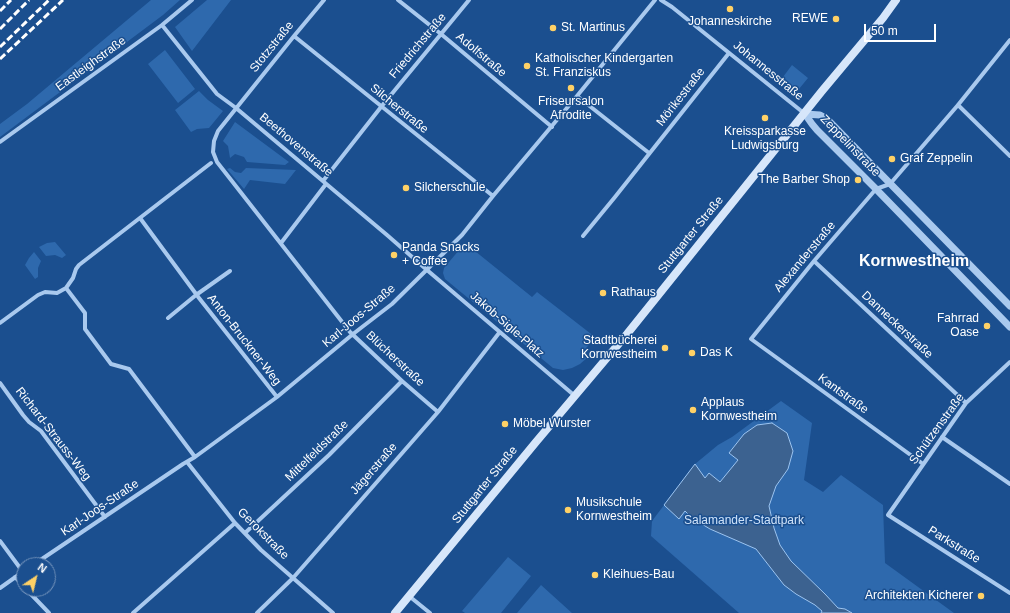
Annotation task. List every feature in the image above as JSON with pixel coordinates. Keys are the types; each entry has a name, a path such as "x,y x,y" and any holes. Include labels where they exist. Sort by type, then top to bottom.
{"main road":[{"name":"Stuttgarter Straße","path":"395,613 574,396 628,334 896,0"}],"street":[{"name":"Eastleighstraße","path":"0,142 162,25 192,0"},
{"name":"Stotzstraße","path":"281,243 217,162 213,152 214,141 218,131 324,0"},
{"name":"Adolfstraße","path":"398,0 552,127"},
{"name":"Friedrichstraße","path":"281,243 324,182 381,106 469,0"},
{"name":"Karl-Joos-Straße","path":"45,557 195,457 277,397 392,304 462,235 655,0"},
{"name":"Johannesstraße","path":"661,0 672,7 805,114"},
{"name":"Beethovenstraße","path":"162,25 216,94 236,108 388,235 427,270"},
{"name":"Silcherstraße","path":"294,36 493,196"},
{"path":"890,184 958,105 1010,40"},
{"name":"Mörikestraße","path":"583,236 729,53"},
{"path":"577,96 649,153"},
{"path":"958,105 1010,156"},
{"name":"Zeppelinstraße","path":"805,114 820,116 827,119 1010,306"},
{"name":"Zeppelinstraße","path":"805,114 816,130 876,189 1010,327"},
{"path":"0,323 38,295 45,292 57,293 66,288 74,278 76,269 79,265 211,163"},
{"name":"Zeppelinstraße","path":"876,189 890,184"},
{"name":"Alexanderstraße","path":"751,339 814,261 876,189"},
{"name":"Anton-Bruckner-Weg","path":"140,218 196,295 277,397"},
{"name":"Blücherstraße","path":"281,243 353,334 402,381 438,412"},
{"name":"Danneckerstraße","path":"814,261 966,403"},
{"name":"Jakob-Sigle-Platz","path":"427,270 574,396"},
{"name":"Anton-Bruckner-Weg","path":"168,318 196,295 230,271"},
{"path":"66,288 85,313 84,329 111,364 130,368 195,457"},
{"name":"Jägerstraße","path":"257,613 293,578 438,412 499,333"},
{"name":"Kantstraße","path":"751,339 923,464"},
{"name":"Schützenstraße","path":"888,515 966,403 1010,362"},
{"name":"Mittelfeldstraße","path":"245,533 329,455 402,381"},
{"name":"Richard-Strauss-Weg","path":"0,383 29,422 41,431 105,517"},
{"path":"942,437 1010,484"},
{"name":"Gerokstraße","path":"187,462 235,523 262,550 333,613"},
{"name":"Parkstraße","path":"888,515 1010,593"},
{"path":"133,613 235,523"},
{"path":"0,541 16,562"},
{"path":"0,588 16,577"},
{"path":"409,596 430,613"},
{"path":"33,597 48,613"}],"green space":[{"path":"151,0 180,0 163,15 0,137 0,124 27,104"},
{"path":"207,0 231,0 192,51 175,27"},
{"path":"165,50 195,89 178,103 148,64"},
{"path":"792,65 808,78 799,89 791,89 780,81"},
{"path":"199,91 223,111 209,128 197,129 191,132 175,110"},
{"path":"235,122 289,162 285,165 247,162 244,157 235,154 230,158 228,146 223,141"},
{"path":"230,168 235,172 241,173 246,168 296,170 285,184 250,180 244,189 227,169"},
{"path":"55,242 66,255 62,258 55,255 46,256 39,247 47,243"},
{"path":"465,243 532,297 537,292 595,337 583,352 588,357 580,364 572,368 563,370 553,368 445,279 443,273 444,268"},
{"path":"34,252 41,261 38,268 38,277 35,279 25,265"},
{"name":"Salamander-Stadtpark","path":"781,401 812,423 804,480 823,492 841,475 883,505 885,563 954,613 739,613 651,536 652,521 695,464 718,445 732,437"},
{"path":"508,557 531,576 501,613 465,613 462,611"},
{"path":"541,585 572,613 517,613"}],"shaded area":[{"path":"772,423 787,433 793,451 788,469 776,486 769,506 780,545 791,561 838,608 845,609 852,613 821,613 822,611 815,605 784,585 756,549 710,529 692,518 685,511 679,519 664,505 695,464 705,478 709,473 720,482 738,460 729,453 744,434 757,425"}],"railway":[{"path":"0,11 11,0"},
{"path":"0,29 29,0"},
{"path":"0,47 49,0"},
{"path":"0,59 63,0"}],"place":[{"name":"Johanneskirche","path":"730,9"},
{"name":"REWE","path":"836,19"},
{"name":"St. Martinus","path":"553,28"},
{"name":"Katholischer Kindergarten St. Franziskus","path":"527,66"},
{"name":"Friseursalon Afrodite","path":"571,88"},
{"name":"Kreissparkasse Ludwigsburg","path":"765,118"},
{"name":"Graf Zeppelin","path":"892,159"},
{"name":"The Barber Shop","path":"858,180"},
{"name":"Silcherschule","path":"406,188"},
{"name":"Panda Snacks + Coffee","path":"394,255"},
{"name":"Rathaus","path":"603,293"},
{"name":"Fahrrad Oase","path":"987,326"},
{"name":"Stadtbücherei Kornwestheim","path":"665,348"},
{"name":"Das K","path":"692,353"},
{"name":"Applaus Kornwestheim","path":"693,410"},
{"name":"Möbel Wurster","path":"505,424"},
{"name":"Musikschule Kornwestheim","path":"568,510"},
{"name":"Kleihues-Bau","path":"595,575"},
{"name":"Architekten Kicherer","path":"981,596"}],"district":[{"name":"Kornwestheim","path":"914,262"}]}
